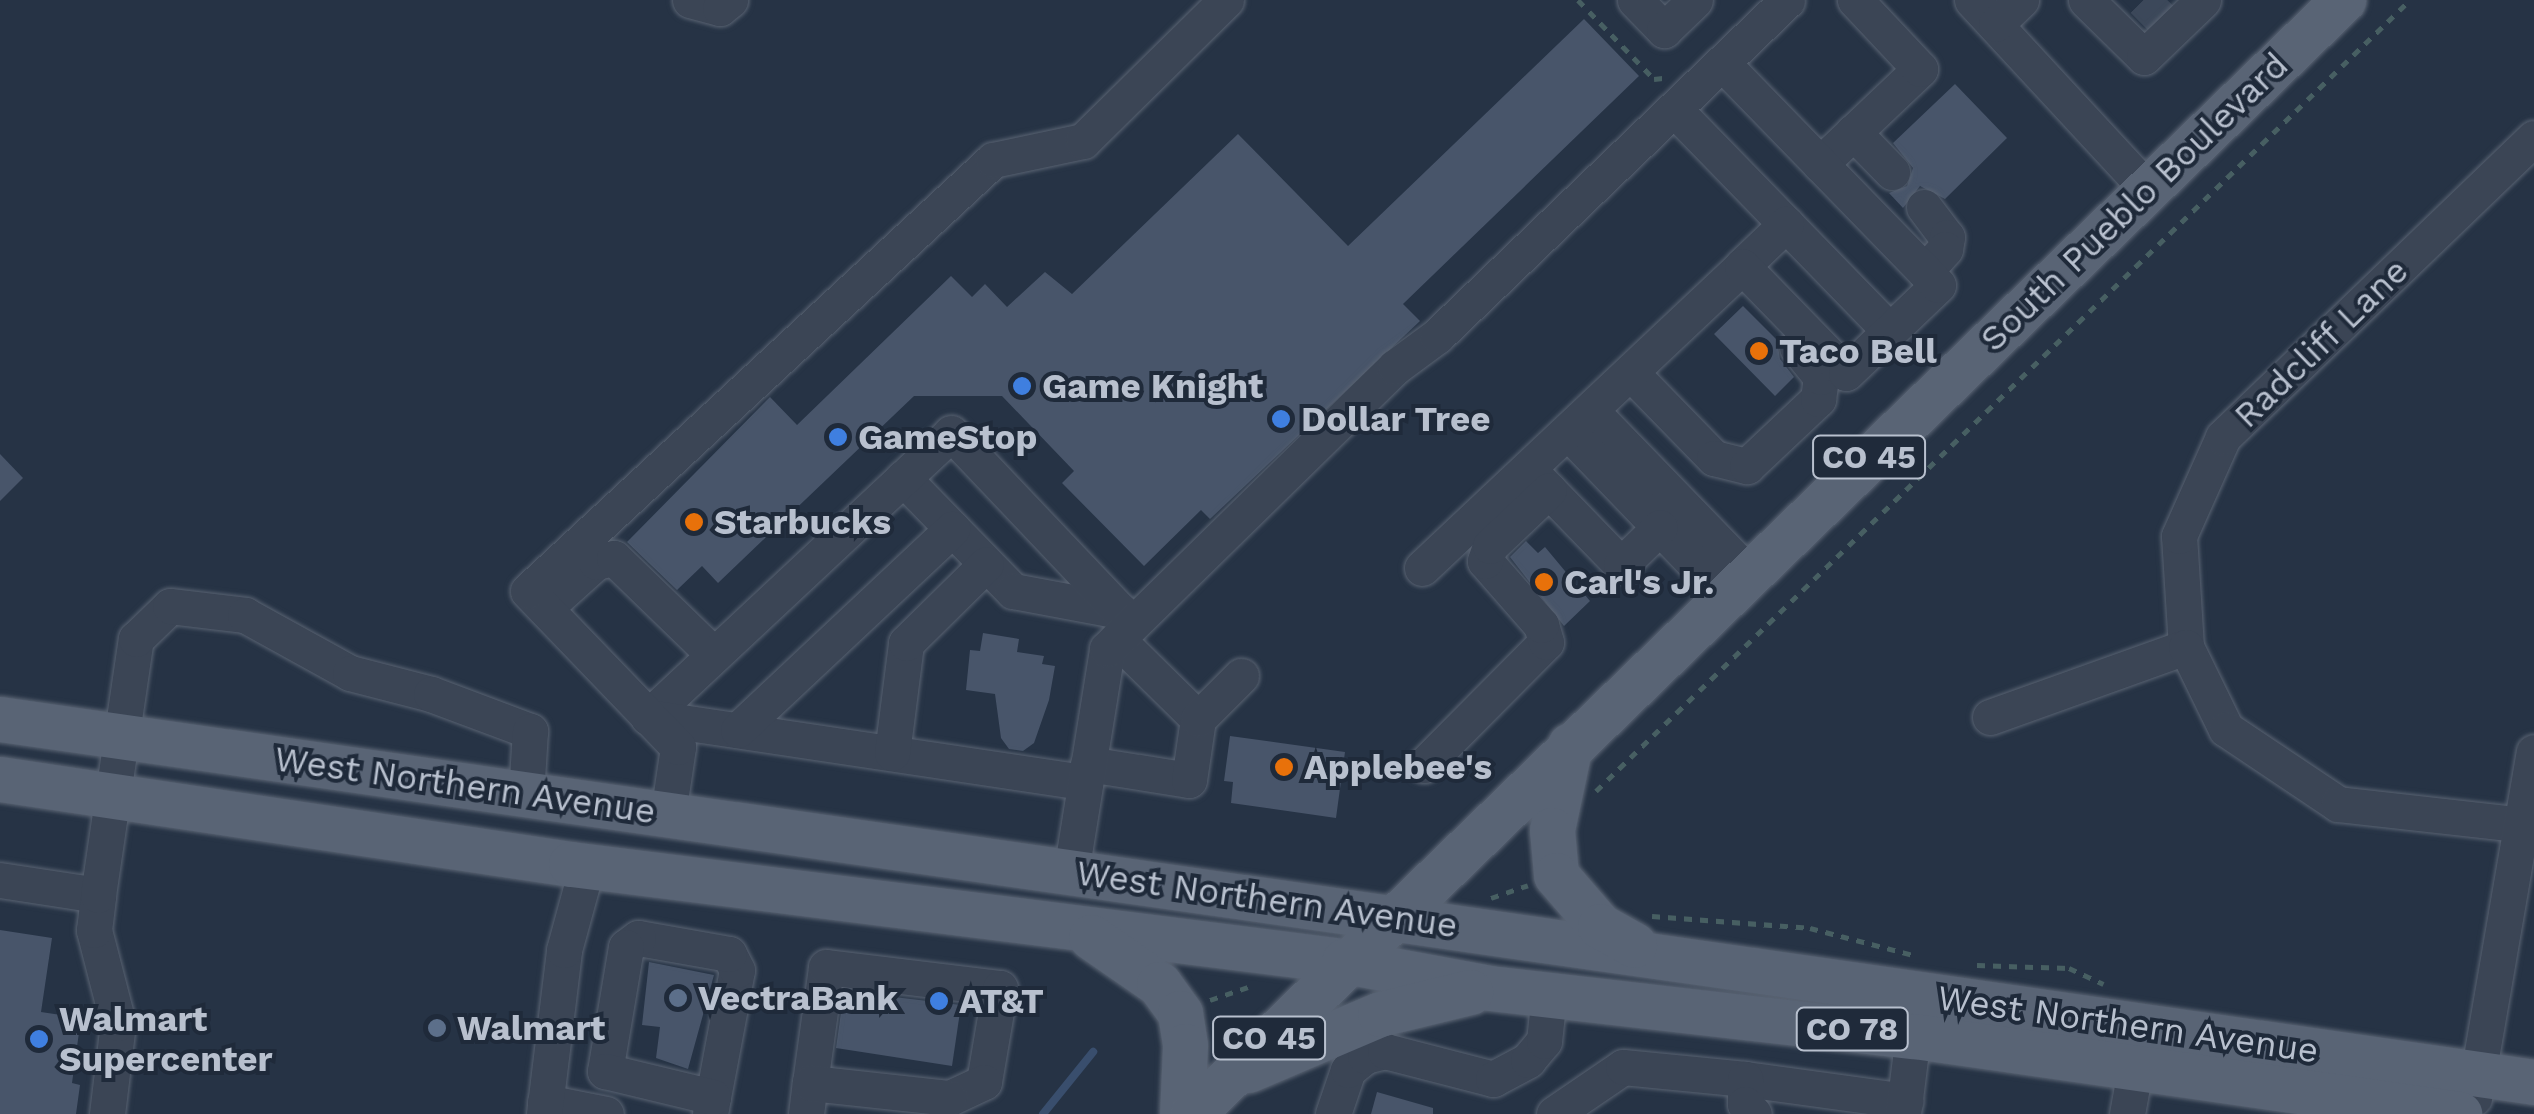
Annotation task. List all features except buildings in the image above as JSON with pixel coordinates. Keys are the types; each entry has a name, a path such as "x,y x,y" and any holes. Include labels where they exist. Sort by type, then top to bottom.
{"main road":[{"name":"South Pueblo Boulevard","path":"1192,1114 1344,961 2343,0"},
{"name":"West Northern Avenue","path":"0,718 1395,915 1643,934 1920,997 2469,1101"},
{"path":"1570,744 1552,830 1556,876 1600,926 1643,934"},
{"name":"West Northern Avenue","path":"0,779 579,865 1081,932 1344,961 1549,995 1920,997 2135,1070 2469,1101 2534,1082"},
{"path":"579,865 652,846 668,814"},
{"path":"1081,932 1146,973 1180,1013 1182,1114"},
{"path":"1228,1078 1380,1014 1490,988"}],"street":[{"path":"690,0 720,8 730,0"},
{"path":"668,814 678,747 528,590 993,160 1083,142 1226,0"},
{"path":"1635,0 1664,30 1695,0"},
{"path":"1070,872 1107,649 1123,625 1787,0"},
{"path":"1820,164 1920,69 1855,0"},
{"path":"2086,0 2144,57 2184,11"},
{"path":"1996,8 2147,189"},
{"path":"1722,63 1938,284 1846,373 1736,272"},
{"path":"1674,109 1890,331"},
{"path":"1854,132 1892,172"},
{"name":"Radcliff Lane","path":"2526,825 2338,804 2226,729 2186,647 2179,536 2222,437 2534,138"},
{"path":"1924,206 1947,237 1945,249 1925,270"},
{"path":"1424,765 1542,651 1545,633 1488,570 1486,552 1579,422 1786,224"},
{"path":"1631,373 1714,458 1736,468 1758,460 1810,410 1821,388 1816,367 1736,272"},
{"path":"1579,422 1737,584"},
{"path":"1579,422 1660,527 1737,584"},
{"path":"648,717 950,434 1123,625 1198,719"},
{"path":"902,478 1012,591 1123,625"},
{"path":"1538,480 1620,565 1660,527"},
{"path":"1422,568 1538,480"},
{"path":"738,730 952,528"},
{"path":"545,608 596,562 614,558 714,655"},
{"path":"892,753 906,643 986,564"},
{"path":"107,1114 118,1023 94,930 98,895 118,736 136,639 170,606 245,615 350,672 530,731 526,794"},
{"path":"1990,717 2186,647"},
{"path":"648,717 892,753 1189,780 1198,719 1241,676"},
{"path":"2469,1101 2526,825 2534,752"},
{"path":"579,865 544,1108 606,1114"},
{"path":"0,880 98,895"},
{"path":"638,938 729,954 737,970 712,1105 605,1071 626,947 638,938"},
{"path":"826,967 1000,988 984,1082 949,1098 808,1098 826,967"},
{"path":"1332,1114 1348,1070 1386,1051 1493,1079 1528,1060 1544,1041 1549,995"},
{"path":"1554,1114 1623,1067 1745,1079 1904,1108 1920,997"},
{"path":"555,1028 610,1037"},
{"path":"2128,1114 2135,1070"},
{"path":"1745,1079 1744,1104 1754,1114"}],"path":[{"path":"1583,803 2410,0"},
{"path":"1484,900 1540,881"},
{"path":"1643,934 1810,928 1920,997"},
{"path":"1964,965 2069,968 2116,990"},
{"path":"1193,1006 1248,987"}],"waterway":[{"path":"1043,1114 1093,1052"}],"tunnel":[{"path":"2143,0 2161,18"}],"place":[{"name":"Taco Bell","path":"1759,351"},
{"name":"Game Knight","path":"1022,386"},
{"name":"Dollar Tree","path":"1281,419"},
{"name":"GameStop","path":"838,437"},
{"name":"Starbucks","path":"694,522"},
{"name":"Carl's Jr.","path":"1544,582"},
{"name":"Applebee's","path":"1284,767"},
{"name":"VectraBank","path":"678,998"},
{"name":"AT&T","path":"939,1001"},
{"name":"Walmart","path":"437,1028"},
{"name":"Walmart Supercenter","path":"39,1039"}]}
